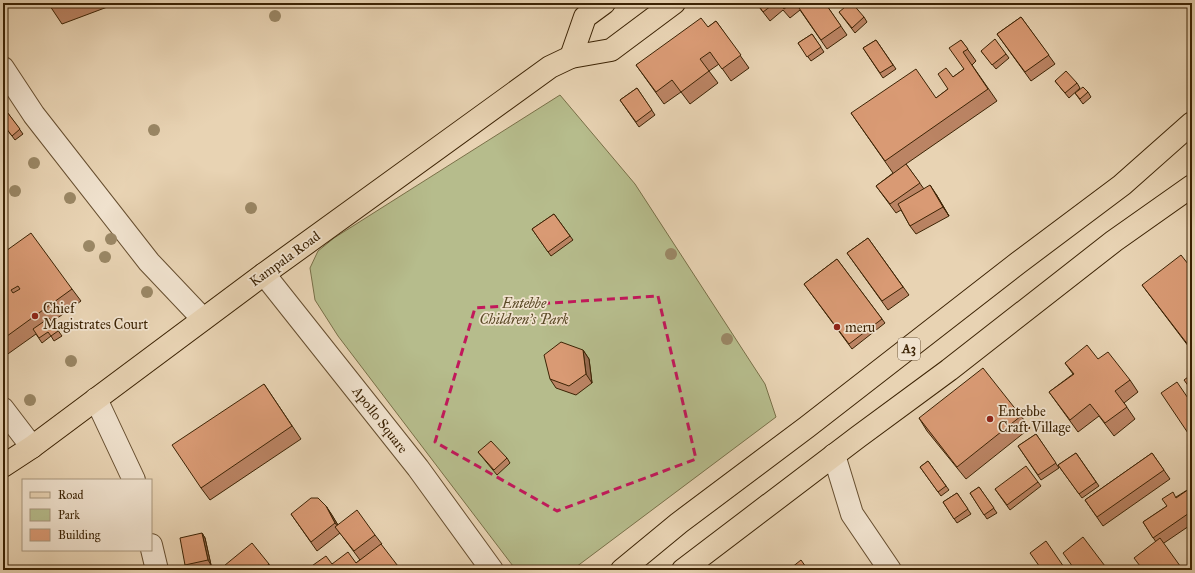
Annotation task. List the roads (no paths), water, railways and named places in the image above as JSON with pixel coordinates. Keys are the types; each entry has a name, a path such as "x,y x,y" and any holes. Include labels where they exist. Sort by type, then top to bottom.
{"main road":[{"path":"571,57 585,17 604,3"},
{"name":"Kampala Road","path":"3,466 32,447 264,274 550,66 571,57 610,50 674,3"},
{"name":"A3","path":"622,570 679,523 814,422 1018,263 1122,185 1192,123"},
{"path":"683,570 949,370 1114,241 1192,186"}],"street":[{"path":"3,68 34,115 149,262 203,319"},
{"name":"Apollo Square","path":"264,274 418,468 492,570"},
{"path":"96,399 134,479"},
{"path":"3,409 32,447"},
{"path":"834,455 852,514 890,570"},
{"path":"152,550 157,570"}],"place":[{"name":"Chief Magistrates Court","path":"35,316"},
{"name":"meru","path":"837,327"},
{"name":"Entebbe Craft Village","path":"990,419"}],"park label":[{"name":"Entebbe Children's Park","path":"524,312"}]}
